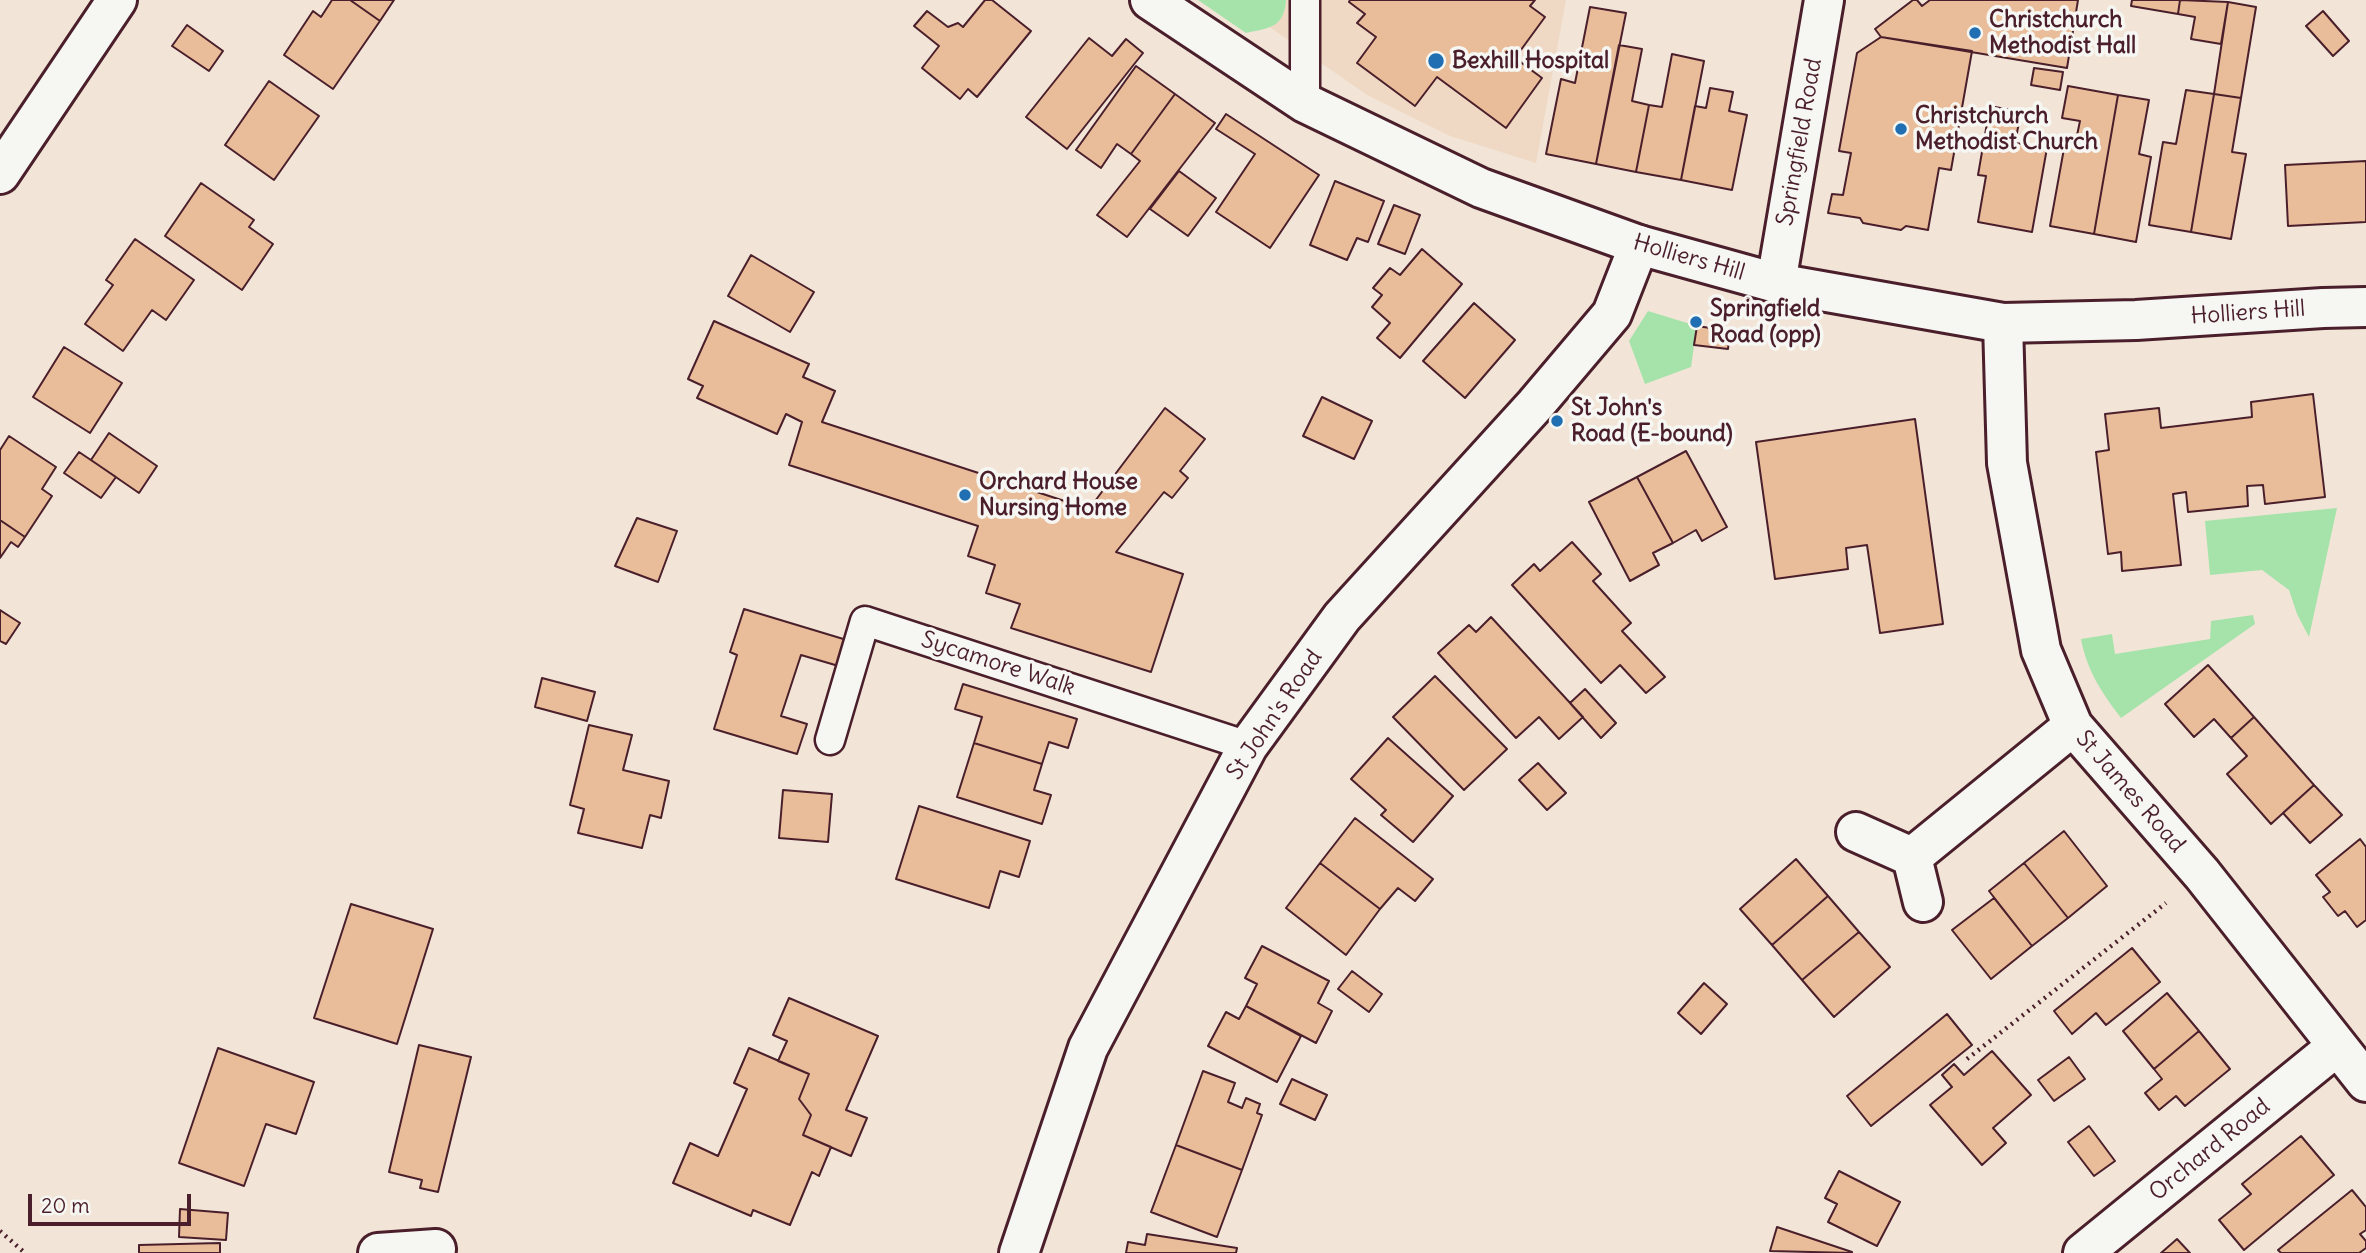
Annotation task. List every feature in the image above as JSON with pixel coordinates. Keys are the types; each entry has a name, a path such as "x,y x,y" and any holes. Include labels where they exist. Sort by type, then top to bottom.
{"street":[{"path":"0,174 117,0"},
{"name":"Holliers Hill","path":"1150,0 1305,103 1481,188 1639,245 1776,283 2003,323 2137,320 2323,307 2366,307"},
{"name":"Springfield Road","path":"1776,283 1824,0"},
{"name":"St John's Road","path":"1019,1253 1087,1048 1248,746 1342,617 1535,405 1612,314 1639,245"},
{"name":"St James Road","path":"2003,323 2007,464 2041,650 2073,726 2202,874 2366,1082"},
{"path":"1912,857 2073,726"},
{"path":"1856,832 1912,857"},
{"path":"1912,857 1923,902"},
{"name":"Orchard Road","path":"2083,1253 2336,1046"},
{"path":"378,1253 436,1250"}],"lane":[{"path":"1305,0 1305,103"},
{"name":"Sycamore Walk","path":"830,740 866,621 1248,746"}],"path":[{"path":"1967,1059 2202,874"},
{"path":"0,1231 25,1253"}],"shaded area":[{"name":"Bexhill Hospital","path":"1268,0 1566,0 1536,163 1450,136 1367,95 1268,26"}],"green space":[{"path":"1198,0 1286,0 1279,21 1268,28 1246,33"},
{"path":"1648,311 1697,326 1691,367 1645,384 1629,341"},
{"path":"2337,508 2309,637 2289,590 2262,570 2210,575 2205,521"},
{"path":"2253,615 2255,624 2121,718 2096,681 2081,639 2112,634 2115,654 2210,639 2211,621"}],"building":[{"path":"332,0 350,0 380,21 333,89 284,55 313,11 321,17"},
{"path":"350,0 394,0 380,21"},
{"path":"985,0 992,0 1031,31 977,97 968,89 960,99 922,68 939,46 914,26 927,11 948,27 958,23 963,27"},
{"path":"1535,0 1530,6 1545,17 1515,58 1542,78 1506,128 1437,77 1415,106 1357,63 1376,37 1357,23 1365,14 1349,2"},
{"name":"Christchurch Methodist Hall","path":"1913,0 1917,0 1922,6 1930,0 2078,0 2067,68 1881,37 1875,29"},
{"path":"2132,0 2180,0 2178,14 2131,6"},
{"path":"2180,0 2228,2 2221,44 2191,39 2195,17 2178,14"},
{"path":"2228,2 2256,7 2241,98 2214,94"},
{"path":"1590,7 1626,13 1596,164 1546,154 1561,79 1575,83"},
{"path":"2323,11 2349,41 2333,56 2306,26"},
{"path":"187,25 223,51 209,71 172,46"},
{"name":"Christchurch Methodist Church","path":"1881,37 1972,51 1951,170 1939,168 1928,230 1906,226 1901,230 1863,223 1860,218 1828,213 1832,194 1843,195 1851,153 1839,151 1857,53"},
{"path":"1089,38 1112,56 1126,39 1143,53 1067,149 1026,117"},
{"path":"1619,45 1642,49 1632,101 1649,105 1636,172 1596,164"},
{"path":"1672,54 1704,61 1681,180 1636,172 1649,105 1662,107"},
{"path":"1136,66 1175,94 1131,154 1117,144 1101,168 1076,150"},
{"path":"2034,68 2063,72 2060,90 2031,85"},
{"path":"269,81 319,116 274,180 225,145"},
{"path":"2068,86 2118,95 2094,234 2050,226 2065,143 2075,145 2080,121 2062,118"},
{"path":"1710,88 1733,92 1729,111 1747,115 1732,190 1681,180 1695,106 1706,108"},
{"path":"2186,90 2214,94 2191,232 2149,225 2163,142 2176,144"},
{"path":"1175,94 1215,123 1127,237 1097,215 1140,161 1131,154"},
{"path":"2214,94 2241,98 2232,152 2246,154 2231,239 2191,232"},
{"path":"2118,95 2149,100 2139,154 2151,157 2136,242 2094,234"},
{"path":"1990,106 2021,112 2015,143 2047,148 2032,232 1978,222 1986,176 1978,175"},
{"path":"1226,114 1319,175 1270,248 1216,212 1255,154 1216,129"},
{"path":"2366,161 2366,222 2288,226 2285,165"},
{"path":"1179,171 1216,198 1188,236 1150,209"},
{"path":"1335,181 1384,201 1368,242 1357,238 1347,260 1310,245"},
{"path":"201,183 254,220 249,227 273,244 242,290 165,236"},
{"path":"1394,205 1420,215 1405,254 1378,244"},
{"path":"135,239 194,280 166,320 152,310 123,351 85,324 113,285 106,280"},
{"path":"1422,249 1462,284 1400,358 1377,338 1390,323 1372,307 1382,295 1373,288 1390,268 1400,275"},
{"path":"751,255 814,292 790,332 728,296"},
{"path":"1474,303 1515,340 1465,398 1423,361"},
{"name":"Orchard House Nursing Home","path":"714,321 809,364 803,377 835,391 822,422 1089,509 1165,408 1205,439 1180,471 1188,478 1172,498 1164,492 1116,552 1183,574 1151,672 1011,628 1020,604 986,593 995,565 968,556 978,526 789,465 802,422 786,414 777,434 697,398 703,386 688,379"},
{"path":"1697,326 1730,331 1728,349 1694,345"},
{"path":"64,347 122,383 90,433 33,397"},
{"path":"2313,394 2325,497 2265,504 2263,485 2247,486 2248,506 2188,512 2186,492 2173,494 2181,565 2122,571 2121,552 2108,554 2096,452 2109,450 2105,414 2159,408 2161,428 2252,417 2251,402"},
{"path":"1322,397 1372,421 1354,459 1303,436"},
{"path":"1915,419 1943,624 1880,633 1867,545 1846,548 1848,569 1775,579 1756,442"},
{"path":"109,433 157,466 139,493 91,460"},
{"path":"9,436 56,467 42,489 52,496 25,537 0,520 0,450"},
{"path":"1686,451 1727,527 1702,541 1696,530 1673,543 1637,477"},
{"path":"79,452 116,477 101,498 64,473"},
{"path":"1637,477 1673,543 1653,553 1659,565 1630,581 1589,502"},
{"path":"637,518 677,531 658,582 615,566"},
{"path":"0,520 25,537 18,547 11,542 0,558"},
{"path":"1572,542 1601,574 1593,581 1631,623 1622,631 1665,677 1646,693 1620,665 1601,683 1512,585 1534,564 1540,571"},
{"path":"744,609 850,641 842,667 801,655 781,716 807,724 797,754 714,729 737,655 730,652"},
{"path":"0,610 20,623 6,644 0,641"},
{"path":"1491,617 1583,717 1559,739 1539,717 1516,738 1438,653 1469,625 1476,632"},
{"path":"2208,665 2254,717 2231,738 2214,719 2194,737 2165,704"},
{"path":"1435,676 1507,749 1464,790 1393,717"},
{"path":"542,678 595,692 587,721 535,707"},
{"path":"963,684 1077,719 1068,748 1049,742 1042,764 974,743 982,717 955,709"},
{"path":"1585,689 1616,723 1601,738 1570,703"},
{"path":"2254,717 2314,785 2271,824 2227,774 2247,756 2231,738"},
{"path":"589,725 632,735 623,770 669,781 661,818 650,815 642,848 578,833 584,809 570,805"},
{"path":"1388,738 1453,796 1413,842 1381,815 1386,810 1351,779"},
{"path":"974,743 1042,764 1034,790 1051,795 1042,824 957,797"},
{"path":"1538,763 1566,793 1547,810 1519,780"},
{"path":"2314,785 2342,815 2310,843 2283,813"},
{"path":"783,790 832,794 828,842 779,838"},
{"path":"919,806 1030,841 1019,877 1000,871 989,908 896,879"},
{"path":"1355,818 1433,879 1415,901 1398,888 1380,909 1320,863"},
{"path":"2064,831 2107,886 2068,918 2024,863"},
{"path":"2360,839 2366,847 2366,920 2357,927 2345,911 2338,916 2323,897 2330,892 2316,875"},
{"path":"1796,859 1828,896 1772,945 1740,909"},
{"path":"1320,863 1380,909 1346,955 1286,908"},
{"path":"2024,863 2068,918 2032,946 1989,891"},
{"path":"1828,896 1859,932 1802,980 1772,945"},
{"path":"1994,898 2032,946 1991,979 1952,930"},
{"path":"351,904 433,929 397,1044 314,1018"},
{"path":"1859,932 1890,967 1834,1017 1802,980"},
{"path":"1262,946 1329,981 1318,1003 1332,1011 1316,1043 1246,1006 1257,984 1245,978"},
{"path":"2132,948 2160,982 2106,1025 2096,1013 2072,1034 2054,1011"},
{"path":"1352,971 1382,994 1369,1012 1338,989"},
{"path":"1704,983 1727,1004 1701,1034 1678,1013"},
{"path":"2167,993 2199,1031 2154,1069 2123,1031"},
{"path":"789,998 878,1036 846,1110 867,1118 851,1156 803,1135 811,1115 799,1099 809,1074 778,1061 787,1041 773,1035"},
{"path":"1246,1006 1301,1036 1277,1082 1208,1046 1226,1012 1239,1019"},
{"path":"1947,1014 1972,1045 1871,1126 1847,1096"},
{"path":"2199,1031 2230,1069 2185,1106 2176,1096 2159,1110 2145,1093 2162,1079 2154,1069"},
{"path":"419,1045 471,1057 438,1192 420,1188 422,1180 389,1172"},
{"path":"218,1048 314,1082 296,1134 266,1124 244,1186 179,1163"},
{"path":"749,1048 809,1074 799,1099 811,1115 803,1135 831,1147 819,1176 812,1172 790,1225 753,1210 751,1216 673,1183 690,1143 718,1156 747,1089 734,1083"},
{"path":"1992,1051 2031,1095 1993,1128 2006,1143 1982,1165 1930,1105 1952,1087 1942,1075 1954,1064 1964,1075"},
{"path":"2069,1057 2085,1079 2054,1101 2038,1080"},
{"path":"1203,1071 1235,1083 1228,1102 1242,1108 1246,1098 1260,1104 1257,1113 1262,1115 1242,1170 1176,1145"},
{"path":"1292,1079 1327,1095 1315,1120 1280,1104"},
{"path":"2089,1126 2115,1161 2094,1176 2068,1142"},
{"path":"2301,1136 2334,1175 2244,1250 2219,1220 2251,1194 2242,1184"},
{"path":"1176,1145 1242,1170 1217,1237 1151,1212"},
{"path":"1839,1171 1900,1202 1877,1246 1828,1222 1837,1204 1825,1198"},
{"path":"2352,1190 2366,1207 2366,1230 2360,1234 2366,1241 2366,1248 2359,1253 2281,1253 2278,1250"},
{"path":"180,1209 228,1213 226,1240 179,1237"},
{"path":"1777,1227 1852,1252 1852,1253 1770,1251"},
{"path":"1147,1234 1237,1248 1236,1253 1126,1253 1128,1242 1145,1245"},
{"path":"2177,1239 2190,1253 2161,1253"},
{"path":"220,1243 220,1253 139,1253 139,1245"}],"place":[{"name":"Christchurch Methodist Hall","path":"1975,33"},
{"name":"Bexhill Hospital","path":"1436,61"},
{"name":"Christchurch Methodist Church","path":"1901,129"},
{"name":"Springfield Road (opp)","path":"1696,322"},
{"name":"St John's Road (E-bound)","path":"1557,421"},
{"name":"Orchard House Nursing Home","path":"965,495"}]}
